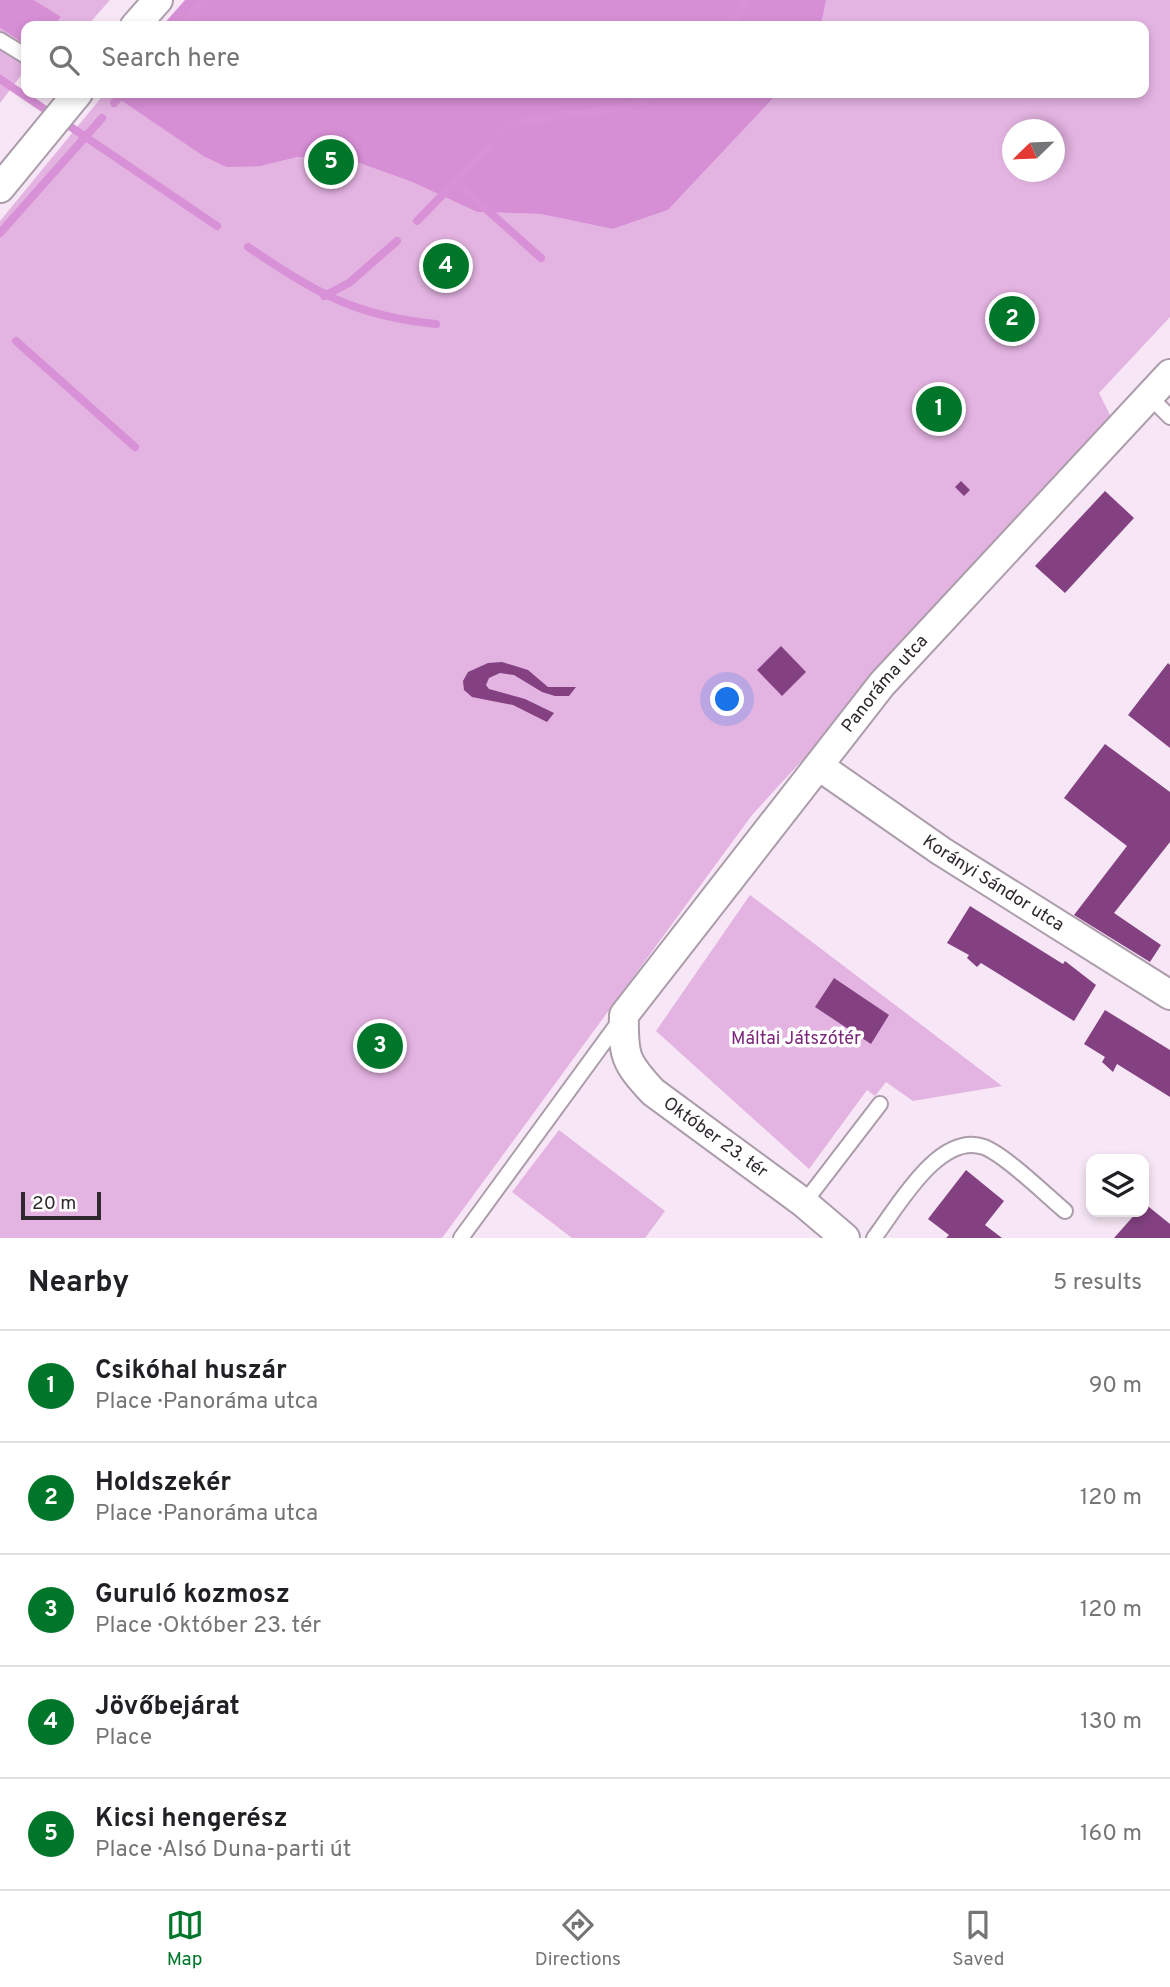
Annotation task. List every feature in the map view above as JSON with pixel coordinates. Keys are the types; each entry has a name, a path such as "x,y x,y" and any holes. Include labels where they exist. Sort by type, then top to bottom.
{"street":[{"path":"139,21 158,0"},
{"path":"0,188 65,109"},
{"name":"Panoráma utca","path":"624,1015 882,684 1170,374"},
{"name":"Korányi Sándor utca","path":"819,766 941,851 1170,995"},
{"name":"Október 23. tér","path":"624,1015 623,1051 635,1073 653,1092 804,1203 845,1238"}],"lane":[{"path":"0,40 21,53"},
{"path":"1150,397 1170,417"},
{"path":"461,1238 624,1015"},
{"path":"804,1203 880,1104"},
{"path":"874,1238 926,1170 945,1151 966,1144 985,1147 1065,1211"}],"green space":[{"path":"34,0 110,0 91,21 59,21 61,18"},
{"path":"826,0 1170,0 1170,317 1099,393 1113,421 752,815 442,1238 0,1238 0,221 101,98 117,98 203,156 261,166 298,157 351,160 412,182 477,212 540,214 613,229 668,210 773,98 1149,98 1149,21 822,21"},
{"path":"0,28 21,42 21,76 0,103"},
{"name":"Máltai Játszótér","path":"750,895 1002,1086 913,1101 886,1082 875,1096 867,1090 809,1169 656,1031"},
{"path":"559,1130 665,1211 645,1238 572,1238 512,1192"}],"shaded area":[{"path":"0,0 34,0 61,17 58,21 21,21 21,42 0,28"},
{"path":"185,0 826,0 822,21 166,21"},
{"path":"117,98 773,98 668,210 613,229 540,214 477,212 412,182 351,160 298,157 261,166 227,167 203,156"}],"building":[{"path":"961,481 970,490 964,496 955,487"},
{"path":"1105,491 1134,518 1065,593 1035,566"},
{"path":"781,646 806,672 782,696 757,670"},
{"path":"502,662 528,670 548,687 576,687 569,696 555,696 542,692 514,675 500,673 489,678 486,685 489,689 525,699 554,713 547,722 513,705 472,697 464,690 463,681 468,672 488,663"},
{"path":"1168,663 1170,665 1170,748 1128,715"},
{"path":"1105,744 1170,792 1170,842 1114,913 1161,945 1150,962 1074,915 1127,846 1064,798"},
{"path":"970,906 1063,964 1065,961 1096,985 1074,1021 981,963 977,967 967,958 969,955 947,943"},
{"path":"834,978 889,1015 871,1044 815,1007"},
{"path":"1105,1010 1170,1050 1170,1097 1117,1064 1113,1072 1102,1062 1105,1057 1084,1044"},
{"path":"966,1170 1004,1201 985,1225 1002,1238 946,1238 949,1235 928,1219"},
{"path":"1149,1207 1170,1224 1170,1238 1114,1238 1133,1217 1149,1217"}],"waterway":[{"path":"186,21 205,0"},
{"path":"733,21 748,0"},
{"path":"0,79 21,93"},
{"path":"28,98 217,226"},
{"path":"114,103 118,98"},
{"path":"500,133 508,124 630,106 647,98"},
{"path":"0,233 102,118"},
{"path":"417,221 490,146"},
{"path":"456,182 541,258"},
{"path":"324,296 349,283 397,241"},
{"path":"248,247 294,277 336,299 381,315 436,324"},
{"path":"16,341 135,447"}],"place":[{"name":"Kicsi hengerész","path":"331,162"},
{"name":"Jövőbejárat","path":"446,266"},
{"name":"Holdszekér","path":"1012,319"},
{"name":"Csikóhal huszár","path":"939,409"},
{"name":"Guruló kozmosz","path":"380,1046"}]}
